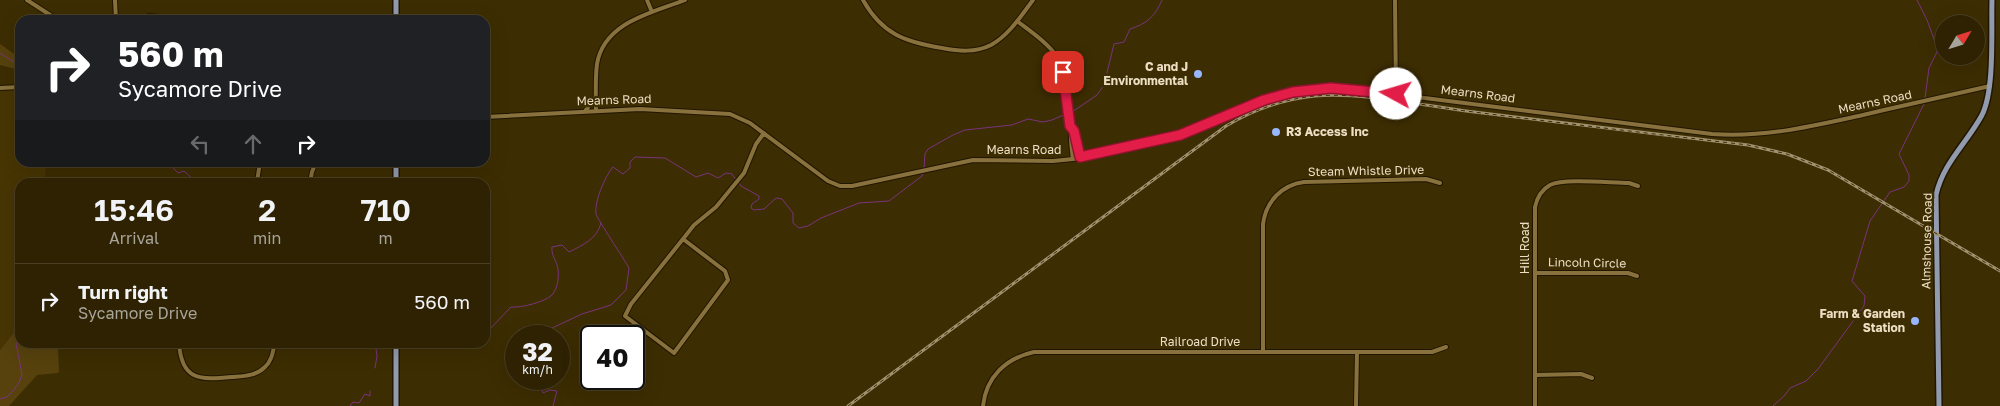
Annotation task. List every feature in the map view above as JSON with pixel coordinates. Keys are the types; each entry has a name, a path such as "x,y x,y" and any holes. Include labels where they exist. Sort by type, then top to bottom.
{"main road":[{"path":"396,0 396,15"},
{"name":"Almshouse Road","path":"1939,406 1936,195 1941,176 1982,115 1987,103 1990,86 1992,0"},
{"path":"396,348 396,406"}],"street":[{"path":"27,0 50,15"},
{"path":"115,0 116,15"},
{"path":"647,0 652,12"},
{"path":"596,110 597,63 602,48 610,37 621,26 686,0"},
{"path":"863,0 876,20 896,36 917,44 956,50 971,50 989,46 1002,38 1033,0"},
{"path":"1395,0 1396,94"},
{"path":"1017,21 1034,34 1057,58 1063,72 1073,159"},
{"name":"Mearns Road","path":"490,117 640,109 721,112 743,118 816,174 835,184 860,186 973,160 1053,161 1073,159 1180,135 1264,100 1293,92 1331,88 1396,94 1736,135 1764,134 1798,129 1990,86"},
{"path":"0,88 15,87"},
{"path":"585,111 591,106 596,96"},
{"path":"1070,126 1074,131 1080,157"},
{"path":"683,239 725,271 728,280 674,353 625,316 631,304 694,225 716,207 744,173 756,144 764,133"},
{"name":"Steam Whistle Drive","path":"1263,352 1263,224 1266,209 1276,195 1286,187 1304,182 1427,179 1440,183"},
{"name":"Hill Road","path":"1535,406 1535,207 1537,198 1546,188 1555,183 1629,183 1638,186"},
{"name":"Lincoln Circle","path":"1536,273 1628,272 1637,276"},
{"name":"Railroad Drive","path":"983,406 986,388 998,371 1015,358 1034,352 1432,352 1446,347"},
{"path":"180,348 180,355 185,368 194,376 207,379 252,375 261,371 271,359 273,348"},
{"path":"1356,352 1356,406"},
{"path":"1536,375 1581,374 1592,378"}],"shaded area":[{"path":"0,44 15,54 15,69 0,65"},
{"path":"0,90 15,90 15,167 46,167 45,178 15,178 15,331 0,350"},
{"path":"73,177 145,177 145,178"},
{"path":"15,331 15,348 58,348 59,372 37,375 9,406 0,406 0,350"}],"waterway":[{"path":"924,169 925,154 928,149 953,135 965,130 1012,125 1028,119 1043,122 1052,120 1075,110 1097,95 1104,85 1114,44 1124,42 1130,29 1141,25 1149,19 1162,0"},
{"path":"1917,0 1938,50 1929,68 1925,98"},
{"path":"0,53 15,63"},
{"path":"1773,406 1790,388 1806,381 1818,369 1864,306 1865,296 1852,281 1870,221 1890,192 1904,187 1909,181 1909,175 1899,154 1925,102"},
{"path":"558,325 582,314 611,305 626,290 629,268 596,214 601,189 613,167 623,174 630,168 630,162 635,157 665,158 696,177 708,173 718,178 726,173 732,174 736,180"},
{"path":"173,167 178,173 184,171 192,178"},
{"path":"739,183 759,196 759,199 752,204 751,208 754,210 764,209 776,198 782,199 793,213 793,223 799,228 808,226 821,218 859,203 889,201 922,176 923,173"},
{"path":"490,329 511,307 521,307 549,298 557,286 558,275 552,247 562,245 569,252 593,237 601,223"},
{"path":"0,399 7,397 12,392 19,383 22,374 17,348"},
{"path":"375,368 376,348"},
{"path":"542,390 543,393 550,390"},
{"path":"550,390 557,391 553,406"},
{"path":"350,406 353,402 359,403 365,394 370,396 370,391"}],"railway":[{"path":"848,406 1226,126 1269,106 1315,96 1352,96 1390,100 1748,145 1787,154 1828,170 2000,271"}],"place":[{"name":"C and J Environmental","path":"1198,74"},
{"name":"R3 Access Inc","path":"1276,132"},
{"name":"Farm & Garden Station","path":"1915,321"}],"route":[{"path":"1063,72 1070,126 1074,131 1080,157 1180,135 1248,106 1293,92 1331,88 1396,94"}]}
